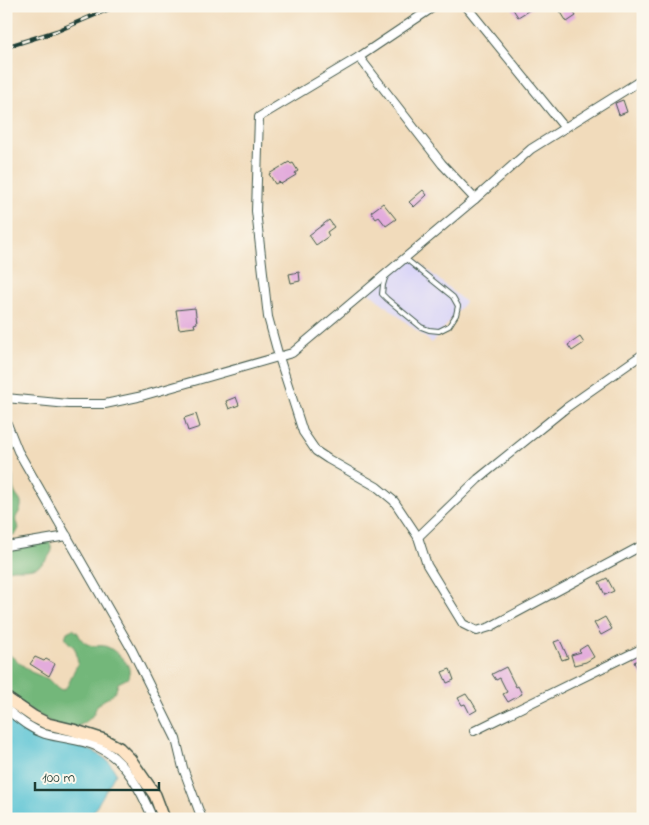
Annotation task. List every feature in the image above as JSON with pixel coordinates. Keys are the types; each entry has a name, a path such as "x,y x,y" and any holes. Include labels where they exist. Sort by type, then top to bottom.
{"main road":[{"path":"6,698 48,724 104,740 119,748 134,765 154,795 164,819"}],"street":[{"path":"435,6 360,57 259,117 256,211 268,317 303,432 316,451 377,487 394,500 418,537 426,565 464,624 477,631 490,627 643,546"},
{"path":"466,6 565,128"},
{"path":"360,57 442,164 475,199"},
{"path":"6,398 68,404 105,404 138,397 292,353 475,199 531,149 643,79"},
{"path":"418,537 478,478 566,408 643,354"},
{"path":"6,421 18,451 132,650 176,739 183,768 202,819"},
{"path":"6,546 67,536"},
{"path":"474,731 643,648"},
{"path":"6,709 33,729 45,734 96,746 115,758 133,780 152,819"}],"lane":[{"path":"387,273 382,294 387,299 421,327 439,331 449,326 456,316 458,306 453,297 405,258"}],"shaded area":[{"path":"410,255 465,302 432,343 366,290"}],"green space":[{"path":"6,465 12,473 14,491 21,504 16,518 19,528 16,534 6,537"},
{"path":"50,541 52,551 40,565 28,569 6,571 6,545"},
{"path":"73,629 87,644 107,647 114,651 127,663 129,672 128,678 118,683 115,692 98,705 93,715 87,721 65,731 6,695 6,652 31,672 48,679 58,689 64,690 78,664 74,647 65,638 67,632"}],"water":[{"path":"6,716 36,736 76,746 106,759 116,773 91,816 92,819 6,819"}],"building":[{"path":"511,6 536,6 518,17"},
{"path":"557,6 570,6 576,16 567,22"},
{"path":"623,100 627,112 619,115 615,103"},
{"path":"289,162 293,163 298,171 295,173 296,175 281,184 279,182 275,184 269,174"},
{"path":"423,190 427,195 414,207 409,202"},
{"path":"383,203 396,219 386,226 379,217 376,219 371,212"},
{"path":"329,220 334,227 327,232 329,236 316,245 309,235"},
{"path":"299,272 300,281 291,283 289,274"},
{"path":"195,308 197,323 194,324 195,327 179,329 176,310"},
{"path":"580,337 584,343 572,351 568,345"},
{"path":"236,397 239,405 229,409 226,401"},
{"path":"196,414 200,427 188,431 184,418"},
{"path":"607,578 614,591 605,595 599,582"},
{"path":"605,617 612,629 601,635 594,623"},
{"path":"560,640 568,658 562,660 554,642"},
{"path":"587,645 594,657 586,662 574,665 571,655 581,652 579,650"},
{"path":"35,657 44,661 46,659 55,664 49,676 30,664"},
{"path":"643,658 643,679 634,662"},
{"path":"506,667 516,687 518,686 522,694 508,702 503,694 507,692 500,678 496,680 492,674"},
{"path":"450,669 454,680 447,683 442,672"},
{"path":"466,694 477,710 470,714 465,704 462,705 458,698"}],"railway":[{"path":"6,47 57,31 116,6"}]}
